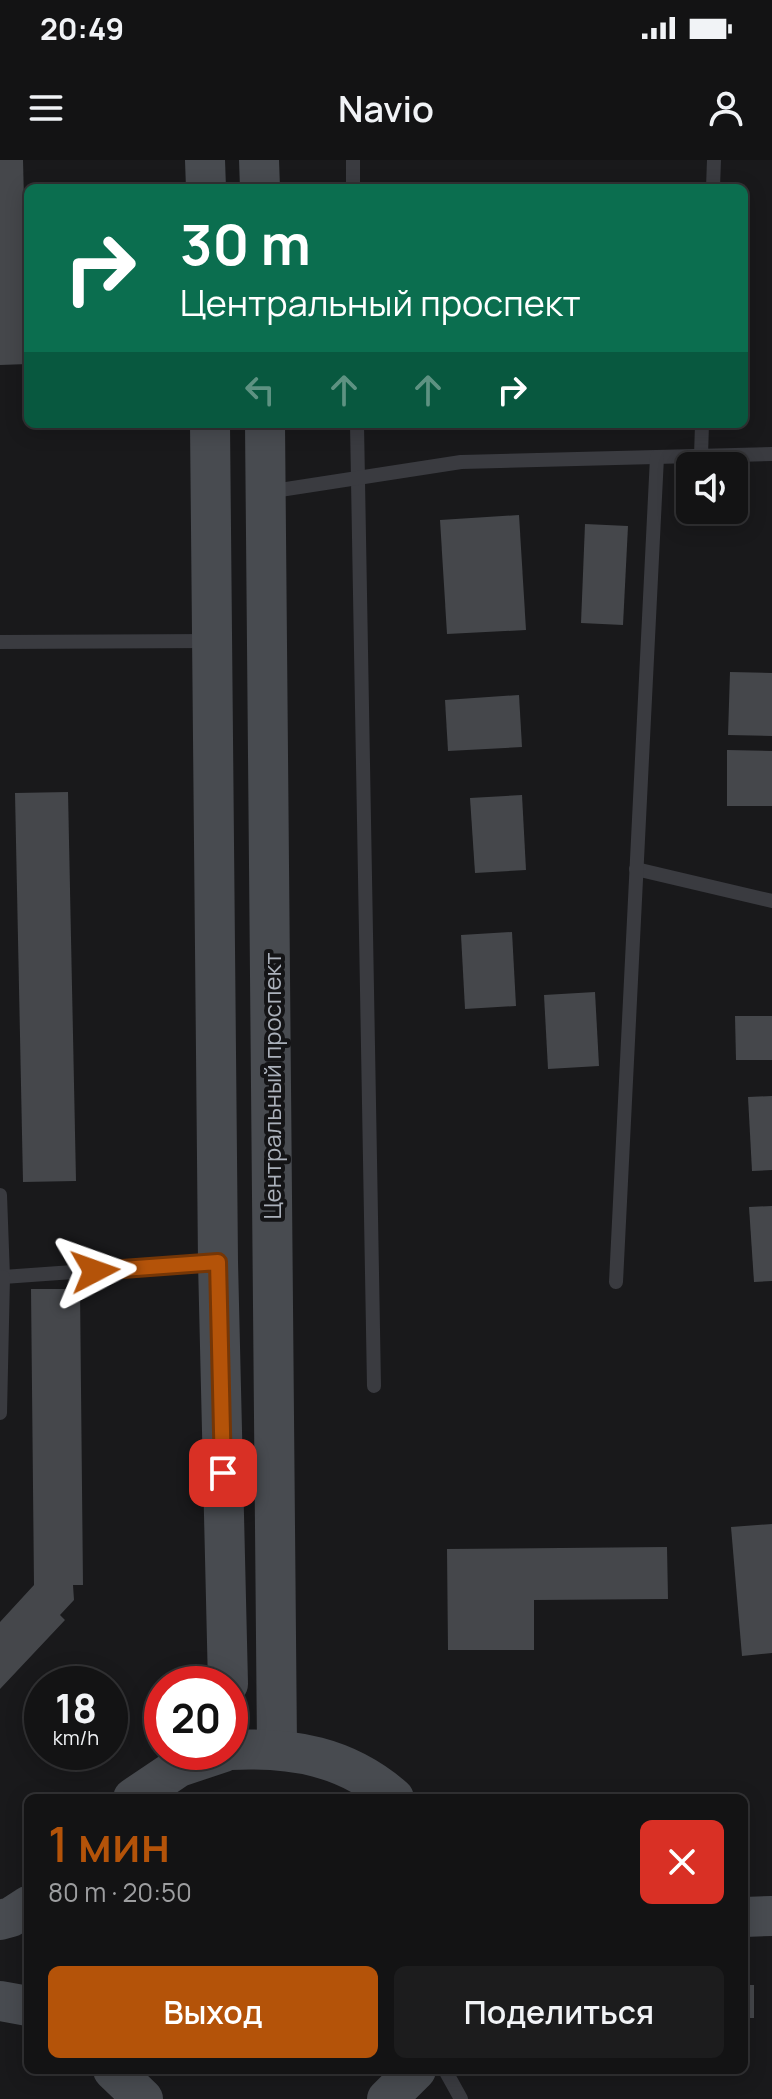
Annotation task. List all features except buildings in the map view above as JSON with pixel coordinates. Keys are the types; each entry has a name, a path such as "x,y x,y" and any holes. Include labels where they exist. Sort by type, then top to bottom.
{"street":[{"path":"205,160 206,184"},
{"path":"259,160 260,184"},
{"path":"210,428 218,1262 228,1666"},
{"name":"Центральный проспект","path":"265,428 277,1747"},
{"path":"248,1749 277,1747 328,1757 374,1780 390,1794"},
{"path":"139,1794 175,1770"},
{"path":"0,1920 24,1908"},
{"path":"748,1917 772,1916"},
{"path":"0,2001 24,2005"},
{"path":"117,2074 143,2099"},
{"path":"387,2099 412,2074"}],"lane":[{"path":"353,160 353,184"},
{"path":"713,184 714,160"},
{"path":"357,428 374,1386"},
{"path":"701,452 702,428"},
{"path":"748,455 772,454"},
{"path":"616,1282 657,457"},
{"path":"266,492 461,462 676,457"},
{"path":"0,642 214,641"},
{"path":"636,869 772,901"},
{"path":"0,1195 3,1277 0,1413"},
{"path":"3,1277 218,1262"},
{"path":"447,2074 461,2099"}],"route":[{"path":"95,1271 218,1262 223,1473"}]}
